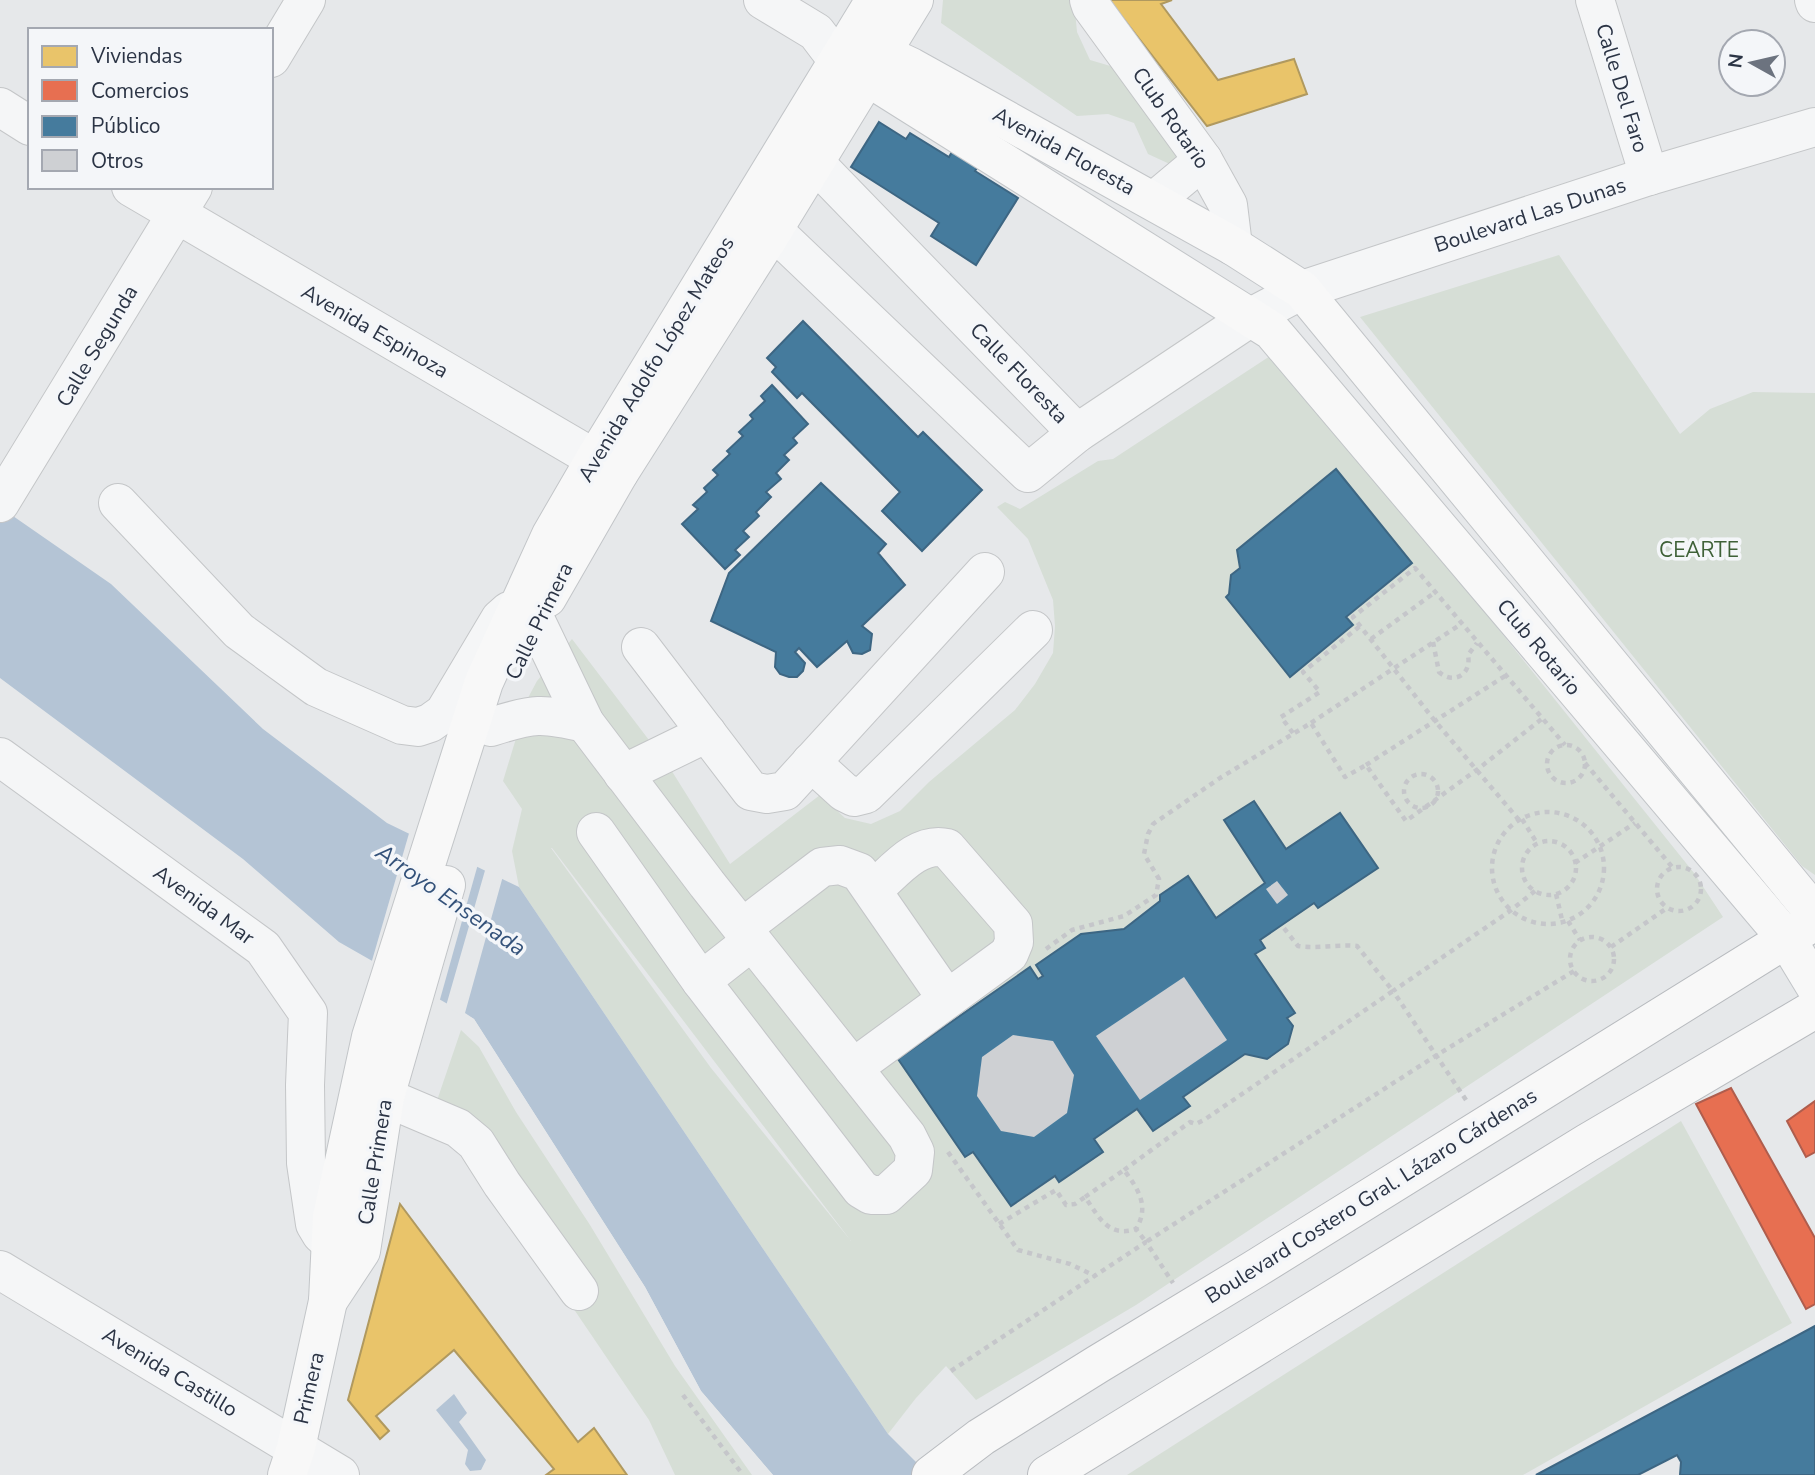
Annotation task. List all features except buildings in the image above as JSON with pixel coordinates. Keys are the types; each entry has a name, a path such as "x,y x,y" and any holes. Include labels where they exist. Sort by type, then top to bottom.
{"main road":[{"name":"Avenida Adolfo López Mateos","path":"607,466 851,52 875,0"},
{"name":"Avenida Adolfo López Mateos","path":"607,466 773,230 815,163 851,52 914,0"},
{"name":"Avenida Floresta","path":"851,52 1154,201 1303,290"},
{"name":"Avenida Floresta","path":"851,52 1251,317"},
{"name":"Club Rotario","path":"1303,290 1815,914"},
{"name":"Club Rotario","path":"1251,317 1272,331 1800,929 1815,986"},
{"name":"Calle Primera","path":"346,1247 332,1217 473,751 517,659 526,615 607,466"},
{"name":"Boulevard Costero Gral. Lázaro Cárdenas","path":"931,1475 981,1437 1800,929"},
{"path":"1065,1470 1587,1143 1815,1009"},
{"name":"Calle Primera","path":"328,1301 346,1247 385,1097 385,1040"},
{"name":"Primera","path":"291,1462 328,1301"}],"street":[{"path":"273,55 306,0"},
{"name":"Avenida Floresta","path":"763,0 851,52"},
{"name":"Club Rotario","path":"1089,0 1203,160 1228,205 1233,246"},
{"name":"Calle Del Faro","path":"1595,0 1649,176"},
{"path":"0,107 28,125"},
{"name":"Boulevard Las Dunas","path":"1251,317 1303,290 1649,176 1815,127"},
{"path":"1154,201 1203,160"},
{"name":"Calle Floresta","path":"815,163 1077,433 1251,317"},
{"name":"Avenida Espinoza","path":"139,189 184,201 607,466"},
{"name":"Calle Segunda","path":"0,503 184,201"},
{"path":"773,230 1028,473 1077,433"},
{"path":"118,503 239,631 316,687 402,725 418,727 430,723 444,713 500,619 509,611 526,615 585,723 747,935 907,1136 915,1152 913,1170 886,1195 872,1195 861,1189 701,981 596,832"},
{"path":"641,648 751,791 768,794 785,791 985,572"},
{"path":"811,762 844,792 854,797 866,794 1033,629"},
{"path":"473,751 525,716 550,715 585,723"},
{"path":"623,774 707,733"},
{"name":"Avenida Mar","path":"0,757 263,948 308,1013 306,1163 315,1224 321,1234 346,1247"},
{"path":"853,1068 1009,954 1014,942 1013,924 947,848 936,846 918,850 873,890"},
{"path":"701,981 822,867 840,865 859,872 947,999"},
{"path":"385,1097 458,1128 476,1143 579,1292"},
{"name":"Avenida Castillo","path":"0,1270 291,1462 340,1475"}],"path":[{"path":"1537,843 1353,617 1415,568 1565,746"},
{"path":"1371,639 1434,593"},
{"path":"1039,954 1072,930 1124,916 1156,895 1159,879 1144,854 1153,824 1461,624"},
{"path":"1293,733 1281,717 1320,692 1303,672 1360,626"},
{"path":"1433,642 1438,672 1454,679 1464,675 1468,655 1477,643"},
{"path":"1311,723 1345,777 1505,676"},
{"path":"1366,765 1406,821 1543,718"},
{"path":"1585,763 1582,775 1572,783 1565,784 1553,779 1547,769 1548,756 1557,747 1575,748 1673,868"},
{"path":"1423,774 1437,784 1437,796 1430,805 1415,806 1406,800 1405,784 1412,776 1423,774"},
{"path":"1545,812 1563,813 1580,821 1594,834 1601,847 1605,869 1602,887 1594,903 1580,916 1565,922 1544,925 1526,921 1510,911 1498,896 1492,878 1492,859 1499,841 1510,826 1520,820 1545,812"},
{"path":"1575,863 1635,823"},
{"path":"1556,841 1564,845 1575,863 1570,884 1556,894 1548,895 1535,891 1526,882 1521,864 1525,855 1537,843 1556,841"},
{"path":"1673,868 1688,869 1699,879 1699,900 1688,910 1674,911 1667,908 1658,897 1658,882 1661,876 1673,868"},
{"path":"999,1224 1056,1190 1066,1205 1075,1204 1190,1122 1196,1124 1205,1121 1510,911 1535,891"},
{"path":"1556,894 1565,922 1580,940"},
{"path":"1611,947 1667,908"},
{"path":"1283,927 1298,946 1357,946 1393,991 1483,1127"},
{"path":"1593,936 1611,947 1614,954 1612,969 1601,980 1586,981 1574,971 1571,951 1580,940 1593,936"},
{"path":"951,1371 1437,1055 1574,971"},
{"path":"946,1148 1018,1250 1070,1264 1095,1276"},
{"path":"1124,1170 1142,1197 1142,1219 1136,1229"},
{"path":"1085,1197 1104,1225 1115,1231 1136,1229"},
{"path":"1136,1229 1191,1308"},
{"path":"682,1395 743,1475"}],"green space":[{"path":"943,0 1074,0 1077,32 1090,60 1124,70 1187,153 1174,166 1148,154 1134,123 1108,114 1077,116 941,23"},
{"name":"CEARTE","path":"1559,255 1680,434 1710,409 1753,392 1815,393 1815,875 1802,866 1360,317"},
{"path":"1276,352 1694,873 1723,917 1136,1305 976,1400 946,1366 888,1434 519,887 512,851 522,809 503,781 529,696 537,681 572,639 668,765 730,864 820,795 845,818 871,824 900,811 929,782 1015,710 1035,684 1053,653 1053,600 1028,539 997,507 1005,502 1020,509 1098,461 1113,459","holes":["552,848 851,1241 711,1068"]},
{"path":"461,1030 479,1047 516,1112 590,1225 675,1366 752,1475 675,1475 649,1420 468,1153 429,1124"},
{"path":"1681,1121 1792,1323 1523,1475 1127,1475"}],"water":[{"name":"Arroyo Ensenada","path":"0,507 111,584 263,729 387,823 519,887 888,1434 929,1475 773,1475 701,1391 645,1287 474,1019 339,942 243,859 0,678"},
{"path":"454,1394 467,1413 459,1422 486,1460 481,1470 470,1471 465,1464 468,1450 436,1410"}],"pier":[{"path":"410,830 478,864 439,1003 371,964"},
{"path":"486,867 503,876 465,1013 474,1019 645,1287 701,1391 773,1475 768,1475 698,1393 642,1289 472,1022 446,1006"}]}
